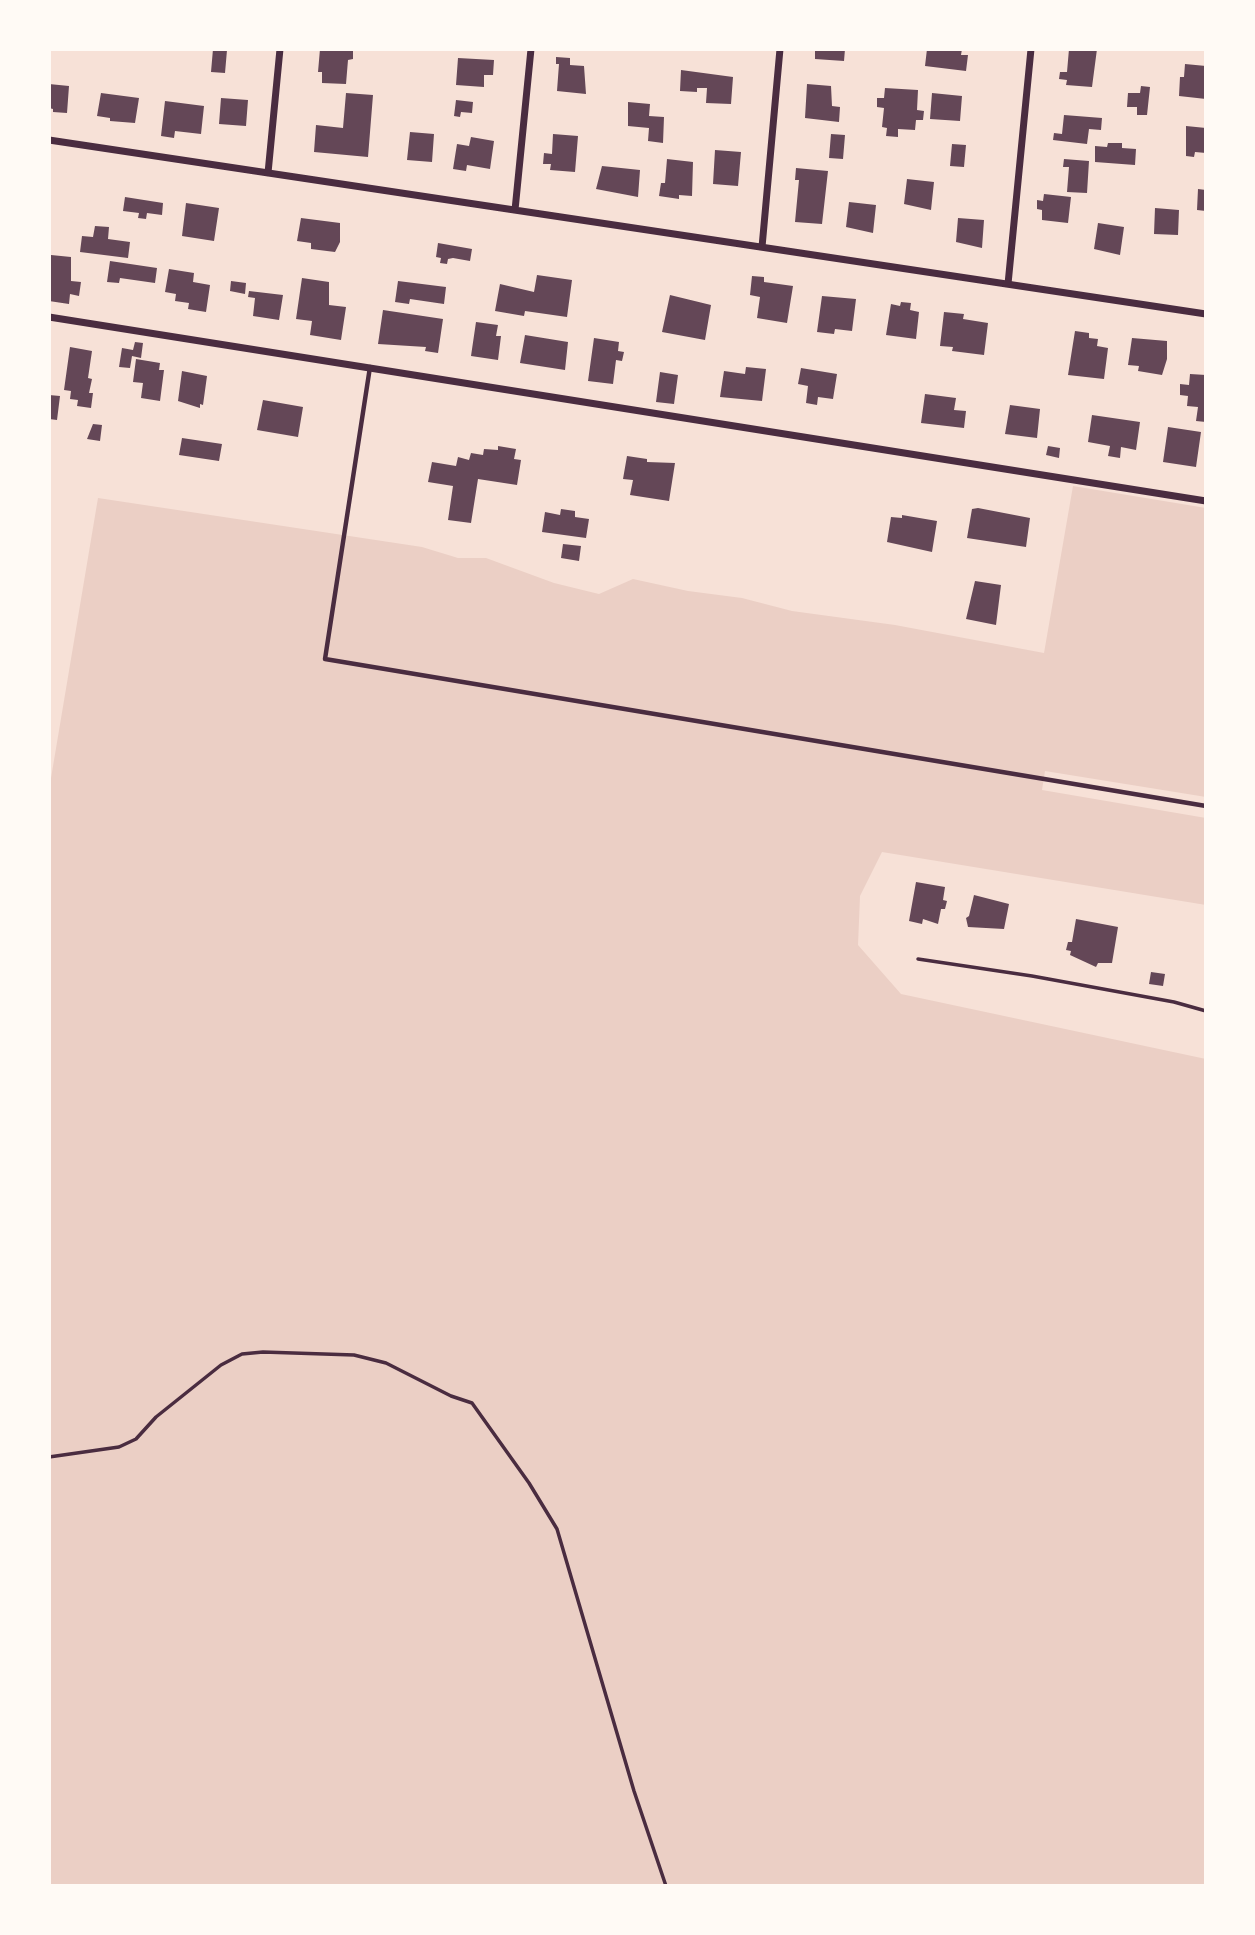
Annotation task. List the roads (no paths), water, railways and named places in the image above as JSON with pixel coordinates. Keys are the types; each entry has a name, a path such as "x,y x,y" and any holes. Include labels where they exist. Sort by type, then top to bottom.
{"street":[{"path":"268,173 280,49"},
{"path":"516,210 531,49"},
{"path":"762,247 780,49"},
{"path":"1008,284 1031,49"},
{"path":"49,140 1206,314"},
{"path":"49,317 1206,501"}],"lane":[{"path":"370,367 325,659 1206,806"}]}
